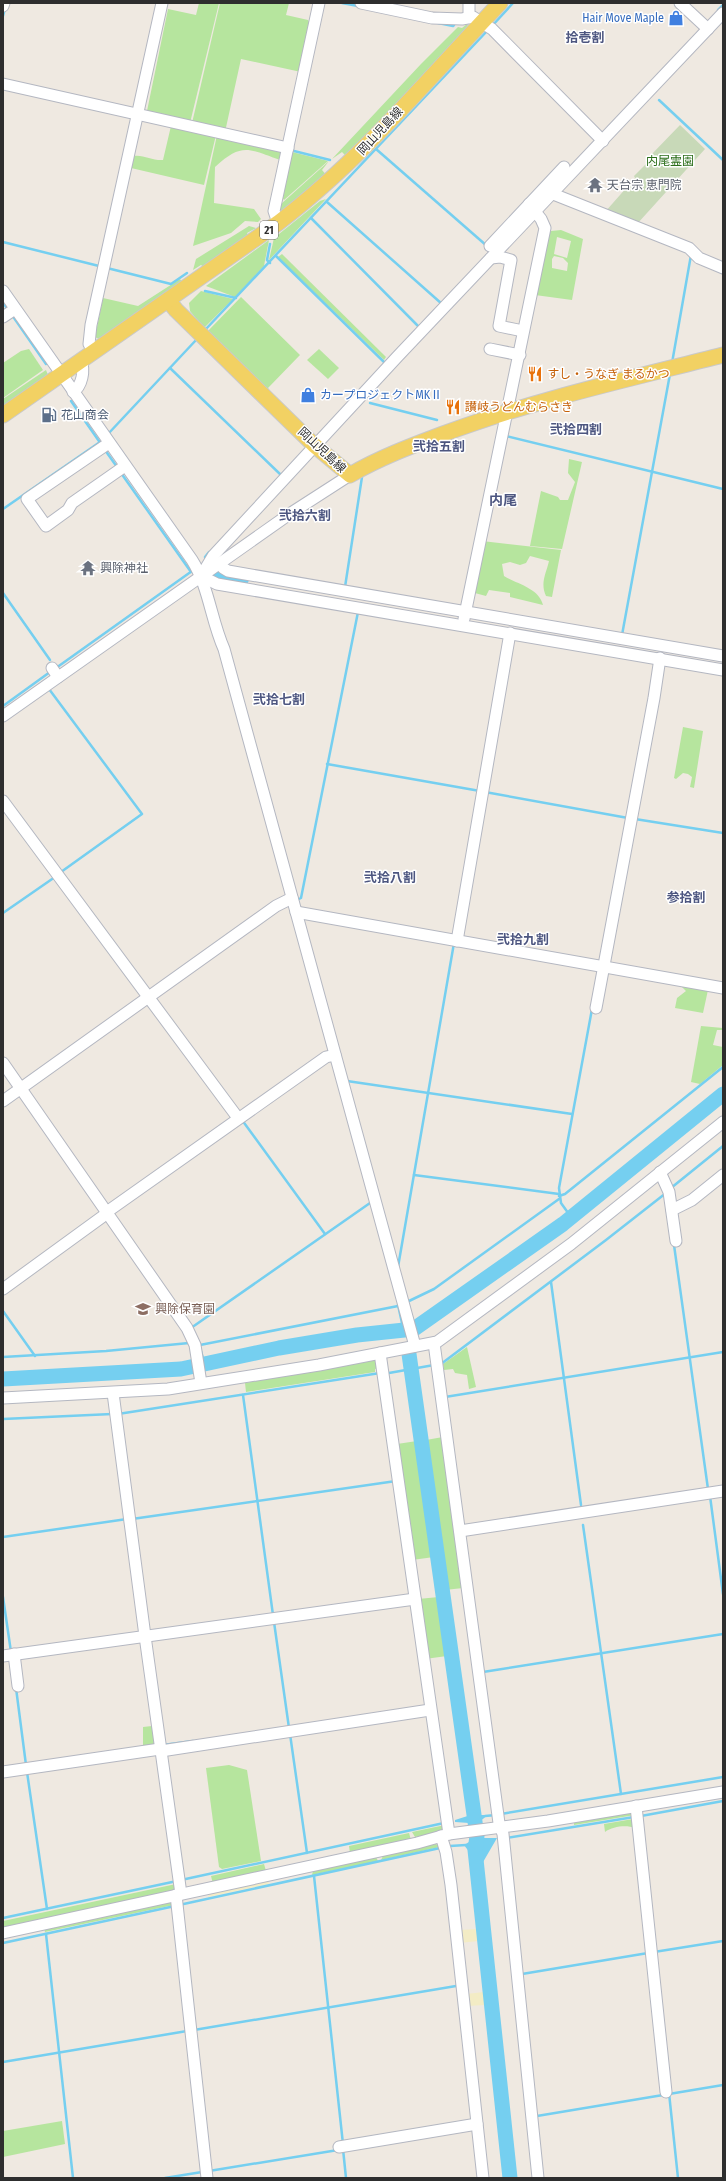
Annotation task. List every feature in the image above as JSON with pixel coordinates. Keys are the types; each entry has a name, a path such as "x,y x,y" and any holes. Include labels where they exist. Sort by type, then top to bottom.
{"main road":[{"name":"岡山児島線","path":"3,415 278,224 308,200 351,161 483,23 500,3"},
{"name":"岡山児島線","path":"168,300 173,307 313,444 350,475 404,449 508,411 723,355"}],"street":[{"path":"94,351 89,344 91,325 162,3"},
{"path":"278,224 274,211 320,3"},
{"path":"361,3 432,18 462,19 483,23"},
{"path":"469,3 483,23 600,138"},
{"path":"680,3 705,26"},
{"path":"490,246 532,208 553,194 600,138 705,26 723,13"},
{"path":"3,84 288,148"},
{"path":"201,576 213,556 313,444 491,258 564,167"},
{"path":"553,194 689,248 699,258 723,268"},
{"path":"464,616 501,436 504,433 517,354 545,228 532,208"},
{"path":"491,258 500,257 511,260 499,326 521,330"},
{"path":"3,291 10,312 61,374 105,445 201,576 219,638 224,649 289,899 296,912 332,1056 414,1344"},
{"path":"490,349 517,354"},
{"path":"73,392 77,388 82,377 81,360"},
{"path":"105,445 27,499 46,526 68,510 72,503 122,468"},
{"path":"3,716 55,673 201,576 291,513 350,475"},
{"path":"223,568 228,571 344,591 571,636 660,658 723,670"},
{"path":"201,576 217,584 464,616 510,633 542,631"},
{"path":"455,941 510,633"},
{"path":"571,636 621,639 723,656"},
{"path":"596,1008 602,967 632,818 660,658"},
{"path":"3,801 148,997 240,1118"},
{"path":"3,1101 148,997 289,899"},
{"path":"296,912 723,988"},
{"path":"3,1289 107,1212 240,1118 332,1056"},
{"path":"3,1063 187,1328 195,1345 202,1384"},
{"path":"3,1398 168,1389 319,1365 380,1353 414,1344 434,1343 571,1244 723,1122"},
{"path":"660,1172 668,1190 676,1241"},
{"path":"672,1210 692,1200 723,1175"},
{"path":"434,1343 462,1531 499,1819 503,1834 538,2178"},
{"path":"380,1353 413,1599 430,1710 483,2178"},
{"path":"113,1392 178,1894 207,2178"},
{"path":"462,1531 723,1491"},
{"path":"18,1686 8,1655 413,1599"},
{"path":"3,1772 159,1748 430,1710"},
{"path":"3,1933 445,1835 476,1830 499,1819 637,1813 723,1792"},
{"path":"637,1813 650,1953 666,2092"},
{"path":"342,2147 477,2124"}],"green space":[{"path":"199,3 219,3 190,123 147,111 168,9 196,15"},
{"path":"220,3 289,3 286,15 308,20 311,26 301,72 241,59 225,132 192,123"},
{"path":"467,24 469,29 348,158 342,152 332,159 421,64 458,27 462,28"},
{"name":"内尾霊園","path":"680,125 705,149 637,224 605,212 635,178 634,176 652,158 651,155"},
{"path":"171,126 216,135 204,185 131,168 133,156 163,160"},
{"path":"217,135 283,150 280,160 253,151 239,151 224,159 215,167 214,203 254,209 261,219 258,222 245,221 231,233 193,246"},
{"path":"292,152 328,161 284,200 282,197"},
{"path":"329,161 322,170 328,177 282,214 279,211 281,204"},
{"path":"326,199 269,260 274,238 320,201"},
{"path":"249,226 256,228 247,233 249,237 204,267 201,265 193,270 196,259"},
{"path":"561,230 583,239 572,300 535,295 548,234 551,231","holes":["557,237 571,241 567,258 554,254","554,256 563,258 568,263 567,271 552,268 552,259"]},
{"path":"269,240 264,266 235,297 206,286"},
{"path":"282,254 386,357 384,360 278,257"},
{"path":"180,279 182,282 99,339 95,337 103,298 138,306"},
{"path":"201,291 233,299 204,328 190,311 189,303"},
{"path":"241,297 300,355 268,388 273,395 206,333"},
{"path":"29,349 43,370 3,398 3,363 21,351"},
{"path":"319,349 339,368 328,379 307,360"},
{"path":"46,370 48,375 3,407 3,399"},
{"path":"569,459 582,462 562,549 530,546 541,491 558,497 560,500 568,500 575,482 568,473"},
{"path":"482,541 561,550 552,597 546,596 544,591 544,578 549,561 530,556 526,563 520,565 510,562 502,564 504,576 532,590 541,599 543,605 510,597 510,593 489,590 486,596 471,592"},
{"path":"683,727 703,731 694,788 690,787 692,777 688,774 683,773 676,779 674,778"},
{"path":"680,985 708,990 703,1013 675,1008 677,998 686,991"},
{"path":"701,1026 723,1028 723,1030 717,1030 713,1045 723,1047 723,1065 700,1084 691,1082"},
{"path":"467,1347 476,1387 469,1389 467,1375 455,1373 453,1369 444,1370 443,1364"},
{"path":"377,1359 378,1368 375,1369 375,1372 246,1392 245,1383"},
{"path":"443,1437 463,1588 445,1590 426,1440"},
{"path":"417,1441 434,1557 412,1560 397,1444"},
{"path":"439,1597 447,1656 425,1659 418,1599"},
{"path":"152,1726 155,1744 143,1746 143,1727"},
{"path":"229,1765 247,1770 261,1861 222,1869 219,1867 206,1768"},
{"path":"632,1811 635,1815 574,1825 574,1822"},
{"path":"633,1819 635,1828 612,1828 605,1832 604,1824"},
{"path":"445,1825 445,1831 415,1837 412,1832"},
{"path":"409,1833 411,1840 350,1853 349,1846"},
{"path":"436,1844 440,1847 381,1860 383,1856"},
{"path":"376,1857 378,1861 312,1875 313,1871"},
{"path":"264,1864 266,1871 213,1884 211,1876"},
{"path":"176,1884 177,1890 3,1929 3,1921"},
{"path":"172,1901 174,1905 45,1932 44,1928"},
{"path":"62,2121 65,2144 3,2157 3,2131"}],"sand":[{"path":"268,1881 269,1884 208,1897 210,1893"},
{"path":"477,1929 478,1941 460,1943 459,1930"},
{"path":"484,1992 485,2005 467,2006 466,1994"}],"water":[{"path":"477,1813 479,1815 488,1815 479,1822 481,1838 497,1838 479,1869 473,1870 470,1853 464,1845 474,1839 469,1823 455,1822 455,1820"}],"waterway":[{"path":"342,3 358,6"},
{"path":"492,26 513,3"},
{"path":"718,10 723,5"},
{"path":"3,16 5,9"},
{"path":"438,23 454,25"},
{"path":"205,330 488,30"},
{"path":"659,100 723,160"},
{"path":"376,149 487,246"},
{"path":"290,150 330,160"},
{"path":"327,202 442,304"},
{"path":"311,218 420,328"},
{"path":"3,242 99,266"},
{"path":"270,244 267,260 270,263"},
{"path":"672,363 691,255"},
{"path":"276,256 386,364"},
{"path":"107,268 171,284 187,273"},
{"path":"205,291 236,298"},
{"path":"3,302 8,310"},
{"path":"12,315 46,364"},
{"path":"108,434 197,339"},
{"path":"170,368 281,475"},
{"path":"622,635 670,374"},
{"path":"71,401 101,444"},
{"path":"370,403 437,420"},
{"path":"506,436 723,489"},
{"path":"3,509 100,442"},
{"path":"105,450 117,467"},
{"path":"121,473 191,572"},
{"path":"345,587 362,477"},
{"path":"205,557 209,552"},
{"path":"56,668 192,571"},
{"path":"216,571 242,578"},
{"path":"3,593 50,660"},
{"path":"297,900 301,898 358,612"},
{"path":"3,706 50,672"},
{"path":"49,689 142,814 61,872"},
{"path":"327,764 480,791"},
{"path":"485,792 628,818"},
{"path":"635,819 723,833"},
{"path":"3,913 55,877"},
{"path":"398,1267 454,943"},
{"path":"571,1217 561,1203 559,1188 592,1009"},
{"path":"559,1196 565,1194 723,1067"},
{"path":"347,1081 572,1114"},
{"path":"3,1379 181,1369 279,1348 357,1335 414,1329 563,1224 723,1094"},
{"path":"242,1120 325,1234"},
{"path":"671,1188 723,1146"},
{"path":"414,1175 559,1194"},
{"path":"441,1364 666,1193"},
{"path":"409,1301 434,1289 559,1199"},
{"path":"191,1328 370,1203"},
{"path":"674,1245 708,1489"},
{"path":"551,1282 581,1505"},
{"path":"398,1305 404,1332"},
{"path":"200,1345 398,1306"},
{"path":"3,1311 35,1356"},
{"path":"3,1357 106,1351 189,1343"},
{"path":"201,1351 204,1362"},
{"path":"445,1397 723,1352"},
{"path":"409,1354 477,1836 475,1850 510,2178"},
{"path":"389,1373 434,1365"},
{"path":"118,1414 380,1373"},
{"path":"243,1395 273,1615"},
{"path":"3,1419 112,1414"},
{"path":"132,1519 396,1481"},
{"path":"710,1496 723,1594"},
{"path":"3,1537 127,1519"},
{"path":"583,1525 621,1794"},
{"path":"3,1597 11,1652"},
{"path":"274,1622 289,1728"},
{"path":"483,1672 723,1634"},
{"path":"16,1688 26,1765"},
{"path":"290,1734 307,1853"},
{"path":"163,1745 193,1741"},
{"path":"27,1772 47,1909"},
{"path":"501,1814 723,1777"},
{"path":"641,1816 723,1801"},
{"path":"485,1816 496,1815"},
{"path":"507,1838 634,1817"},
{"path":"181,1880 444,1823"},
{"path":"450,1846 466,1845"},
{"path":"179,1905 440,1848"},
{"path":"314,1876 343,2144"},
{"path":"3,1918 177,1881"},
{"path":"3,1943 175,1906"},
{"path":"46,1934 73,2178"},
{"path":"654,1952 723,1941"},
{"path":"522,1974 648,1953"},
{"path":"194,2030 456,1986"},
{"path":"3,2062 187,2031"},
{"path":"537,2116 723,2085"},
{"path":"669,2093 678,2178"},
{"path":"343,2149 346,2178"},
{"path":"209,2171 338,2150"},
{"path":"165,2178 202,2172"}],"place":[{"name":"Hair Move Maple","path":"676,18"},
{"name":"天台宗 恵門院","path":"595,185"},
{"name":"すし・うなぎ まるかつ","path":"535,374"},
{"name":"カープロジェクトMKⅡ","path":"308,395"},
{"name":"讃岐うどんむらさき","path":"453,407"},
{"name":"花山商会","path":"49,415"},
{"name":"興除神社","path":"88,568"},
{"name":"興除保育園","path":"143,1309"}],"district":[{"name":"拾壱割","path":"585,37"},
{"name":"弐拾四割","path":"576,429"},
{"name":"弐拾五割","path":"439,446"},
{"name":"内尾","path":"503,500"},
{"name":"弐拾六割","path":"305,515"},
{"name":"弐拾七割","path":"279,699"},
{"name":"弐拾八割","path":"390,877"},
{"name":"参拾割","path":"686,897"},
{"name":"弐拾九割","path":"523,939"}]}
